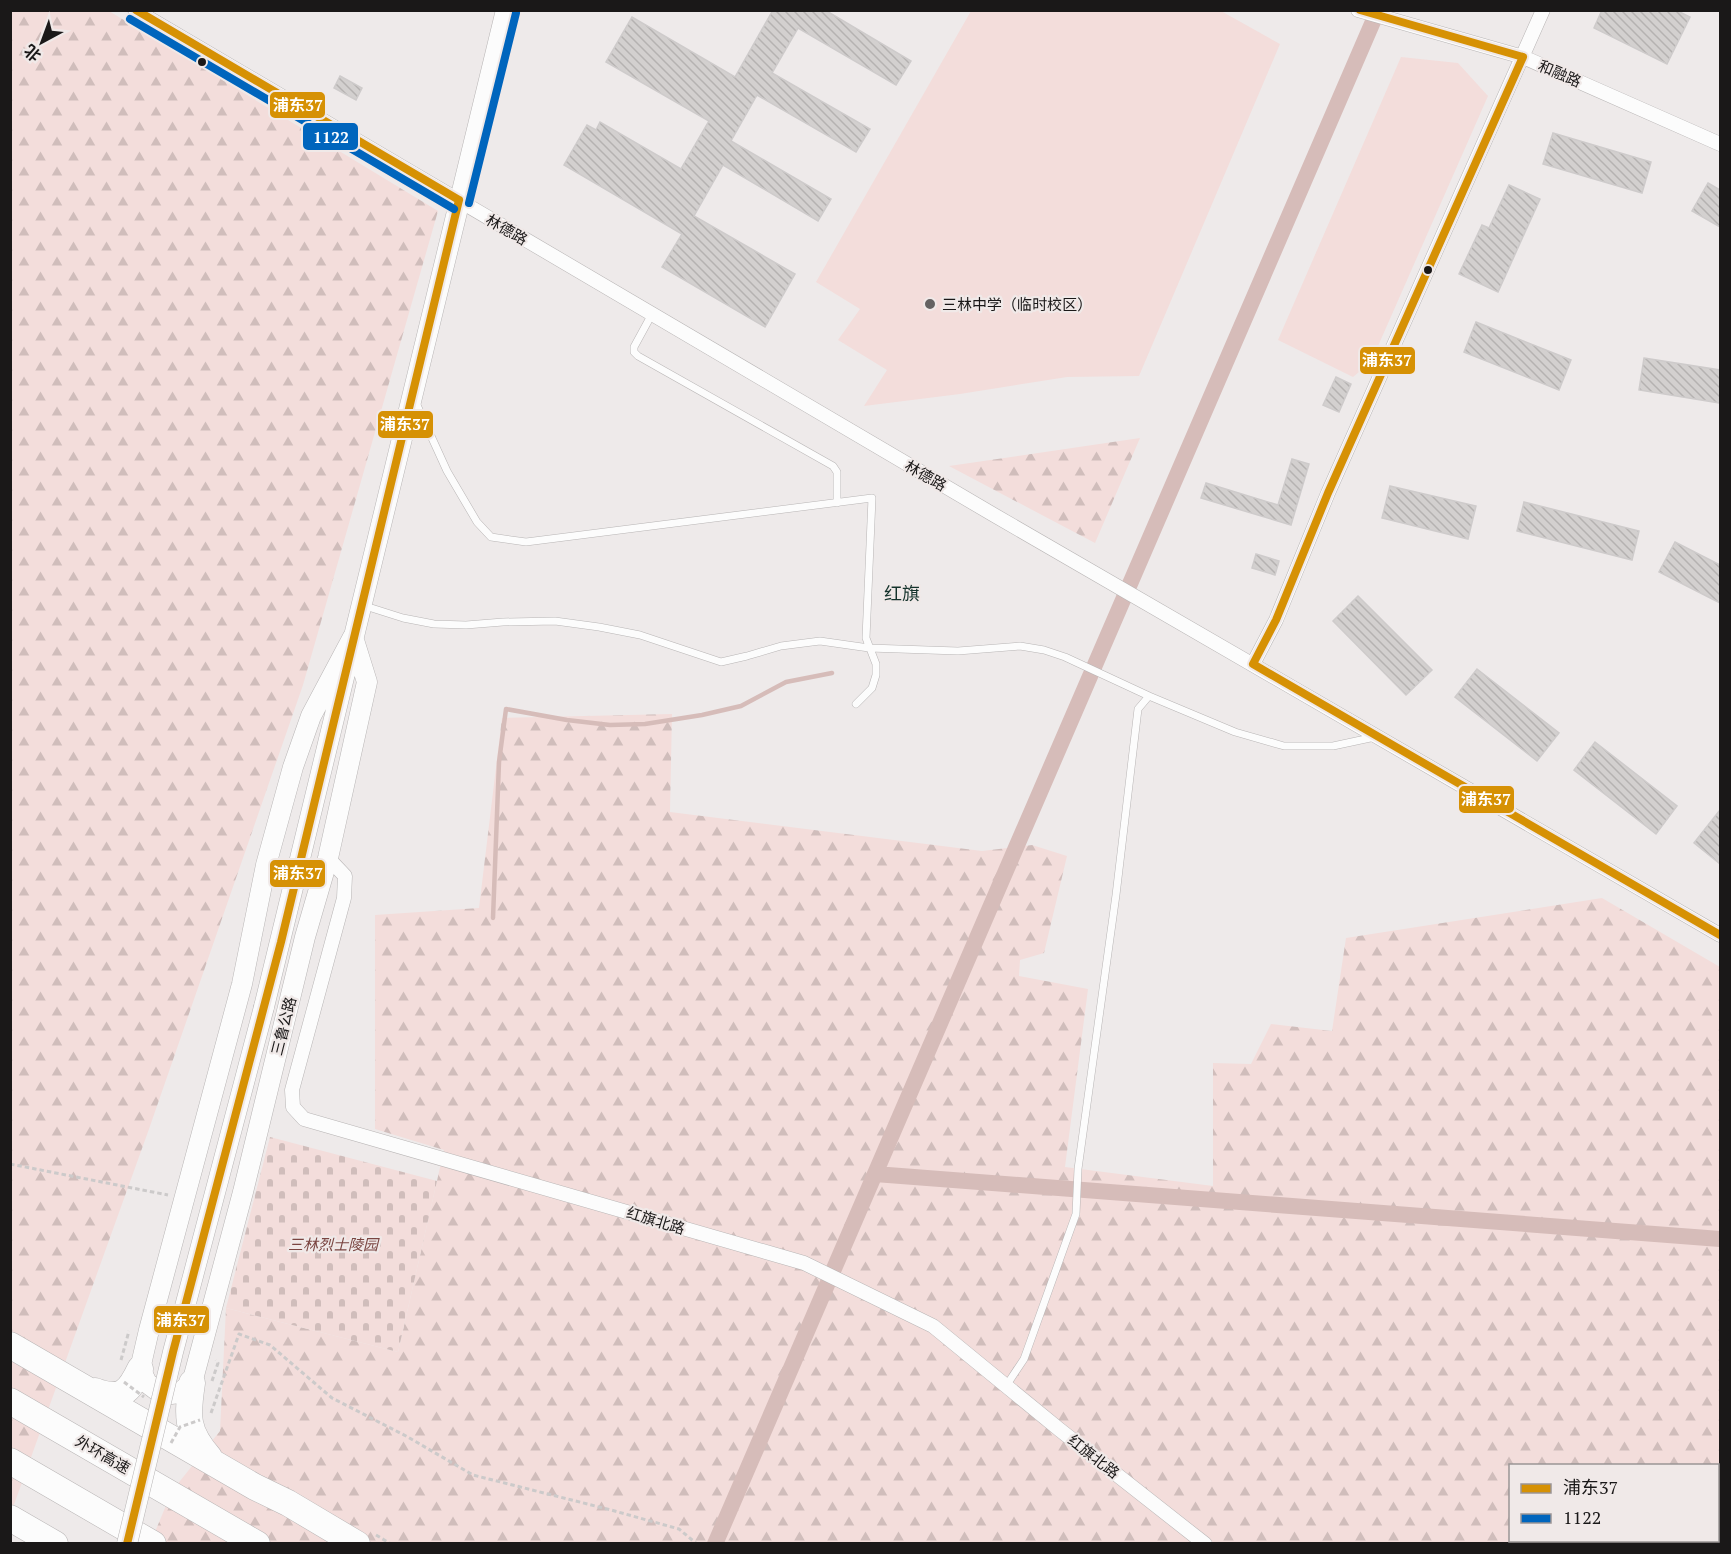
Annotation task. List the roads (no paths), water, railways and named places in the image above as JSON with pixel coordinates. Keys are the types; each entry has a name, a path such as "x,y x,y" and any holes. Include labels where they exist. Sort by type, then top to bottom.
{"highway":[{"path":"10,1345 357,1544"},
{"path":"84,1387 107,1396 122,1394 132,1386 129,1369"},
{"path":"192,1383 188,1408 190,1428 201,1447 216,1464"},
{"name":"外环高速","path":"10,1401 257,1544"},
{"path":"10,1461 153,1544"},
{"path":"10,1518 55,1544"}],"main road":[{"name":"三鲁公路","path":"127,1544 173,1352 264,1007 506,10"},
{"name":"三鲁公路","path":"192,1383 243,1192 305,937 328,858 367,682 353,637"},
{"name":"三鲁公路","path":"129,1369 239,995 266,865 293,767 310,716 353,637"},
{"path":"129,1369 163,1395 179,1393 192,1383"}],"street":[{"name":"林德路","path":"135,10 994,515 1720,935"},
{"name":"和融路","path":"1358,10 1523,57 1720,144"},
{"path":"1253,664 1276,620 1328,493 1543,10"},
{"name":"红旗北路","path":"328,858 345,876 344,898 292,1090 293,1107 304,1119 804,1263 855,1287 933,1326 1205,1544"}],"lane":[{"path":"652,314 634,347 634,352 833,466 837,472 837,502"},
{"path":"412,395 462,498 477,522 491,537 526,542 872,498 866,638 876,664 876,675 872,688 856,704"},
{"path":"361,605 403,618 434,624 466,626 503,622 555,621 599,627 640,635 721,662 781,646 820,641 869,648 958,651 1020,646 1044,650 1065,657 1235,732 1284,746 1333,746 1378,736"},
{"path":"1006,1386 1024,1359 1076,1214 1078,1169 1116,895 1138,709 1149,696"}],"waterway":[{"path":"715,1544 1378,10"},
{"path":"493,918 499,762 506,709 610,725 645,724 741,706 786,682 832,673"},
{"path":"875,1174 1720,1239"}],"place":[{"name":"三林中学（临时校区）","path":"930,304"}],"district":[{"name":"红旗","path":"902,593"}],"park label":[{"name":"三林烈士陵园","path":"333,1244"}]}
